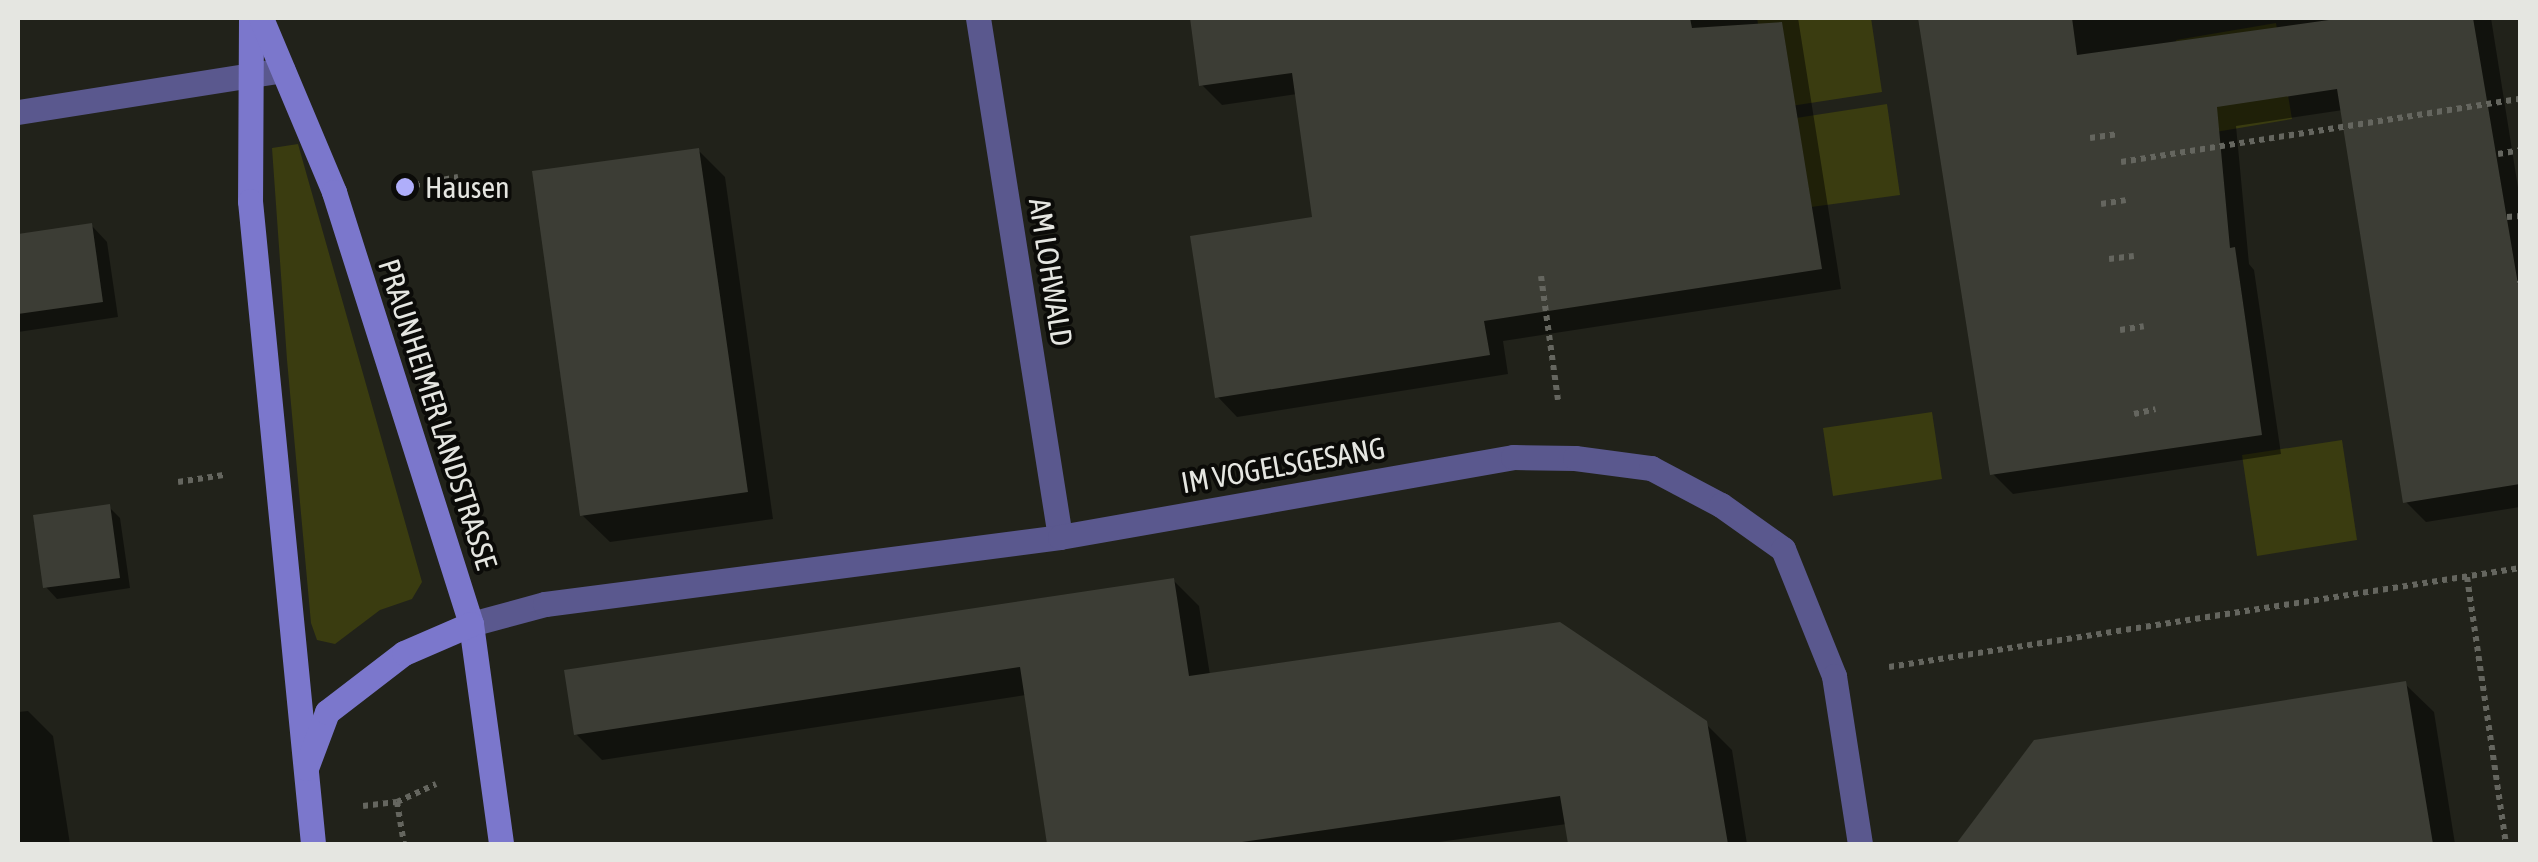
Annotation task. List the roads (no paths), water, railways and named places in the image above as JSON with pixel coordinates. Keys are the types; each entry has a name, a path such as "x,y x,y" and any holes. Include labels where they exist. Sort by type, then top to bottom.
{"main road":[{"path":"252,18 250,201 282,494 304,776 314,844"},
{"name":"PRAUNHEIMER LANDSTRASSE","path":"261,18 334,192 471,624 501,844"},
{"path":"304,776 326,712 404,653 471,624"}],"street":[{"name":"AM LOHWALD","path":"978,18 1060,537"},
{"path":"18,112 283,70"},
{"name":"IM VOGELSGESANG","path":"471,624 545,604 1060,537 1513,457 1575,458 1651,468 1722,505 1783,549 1834,676 1860,844"}],"place":[{"name":"Hausen","path":"405,187"}]}
